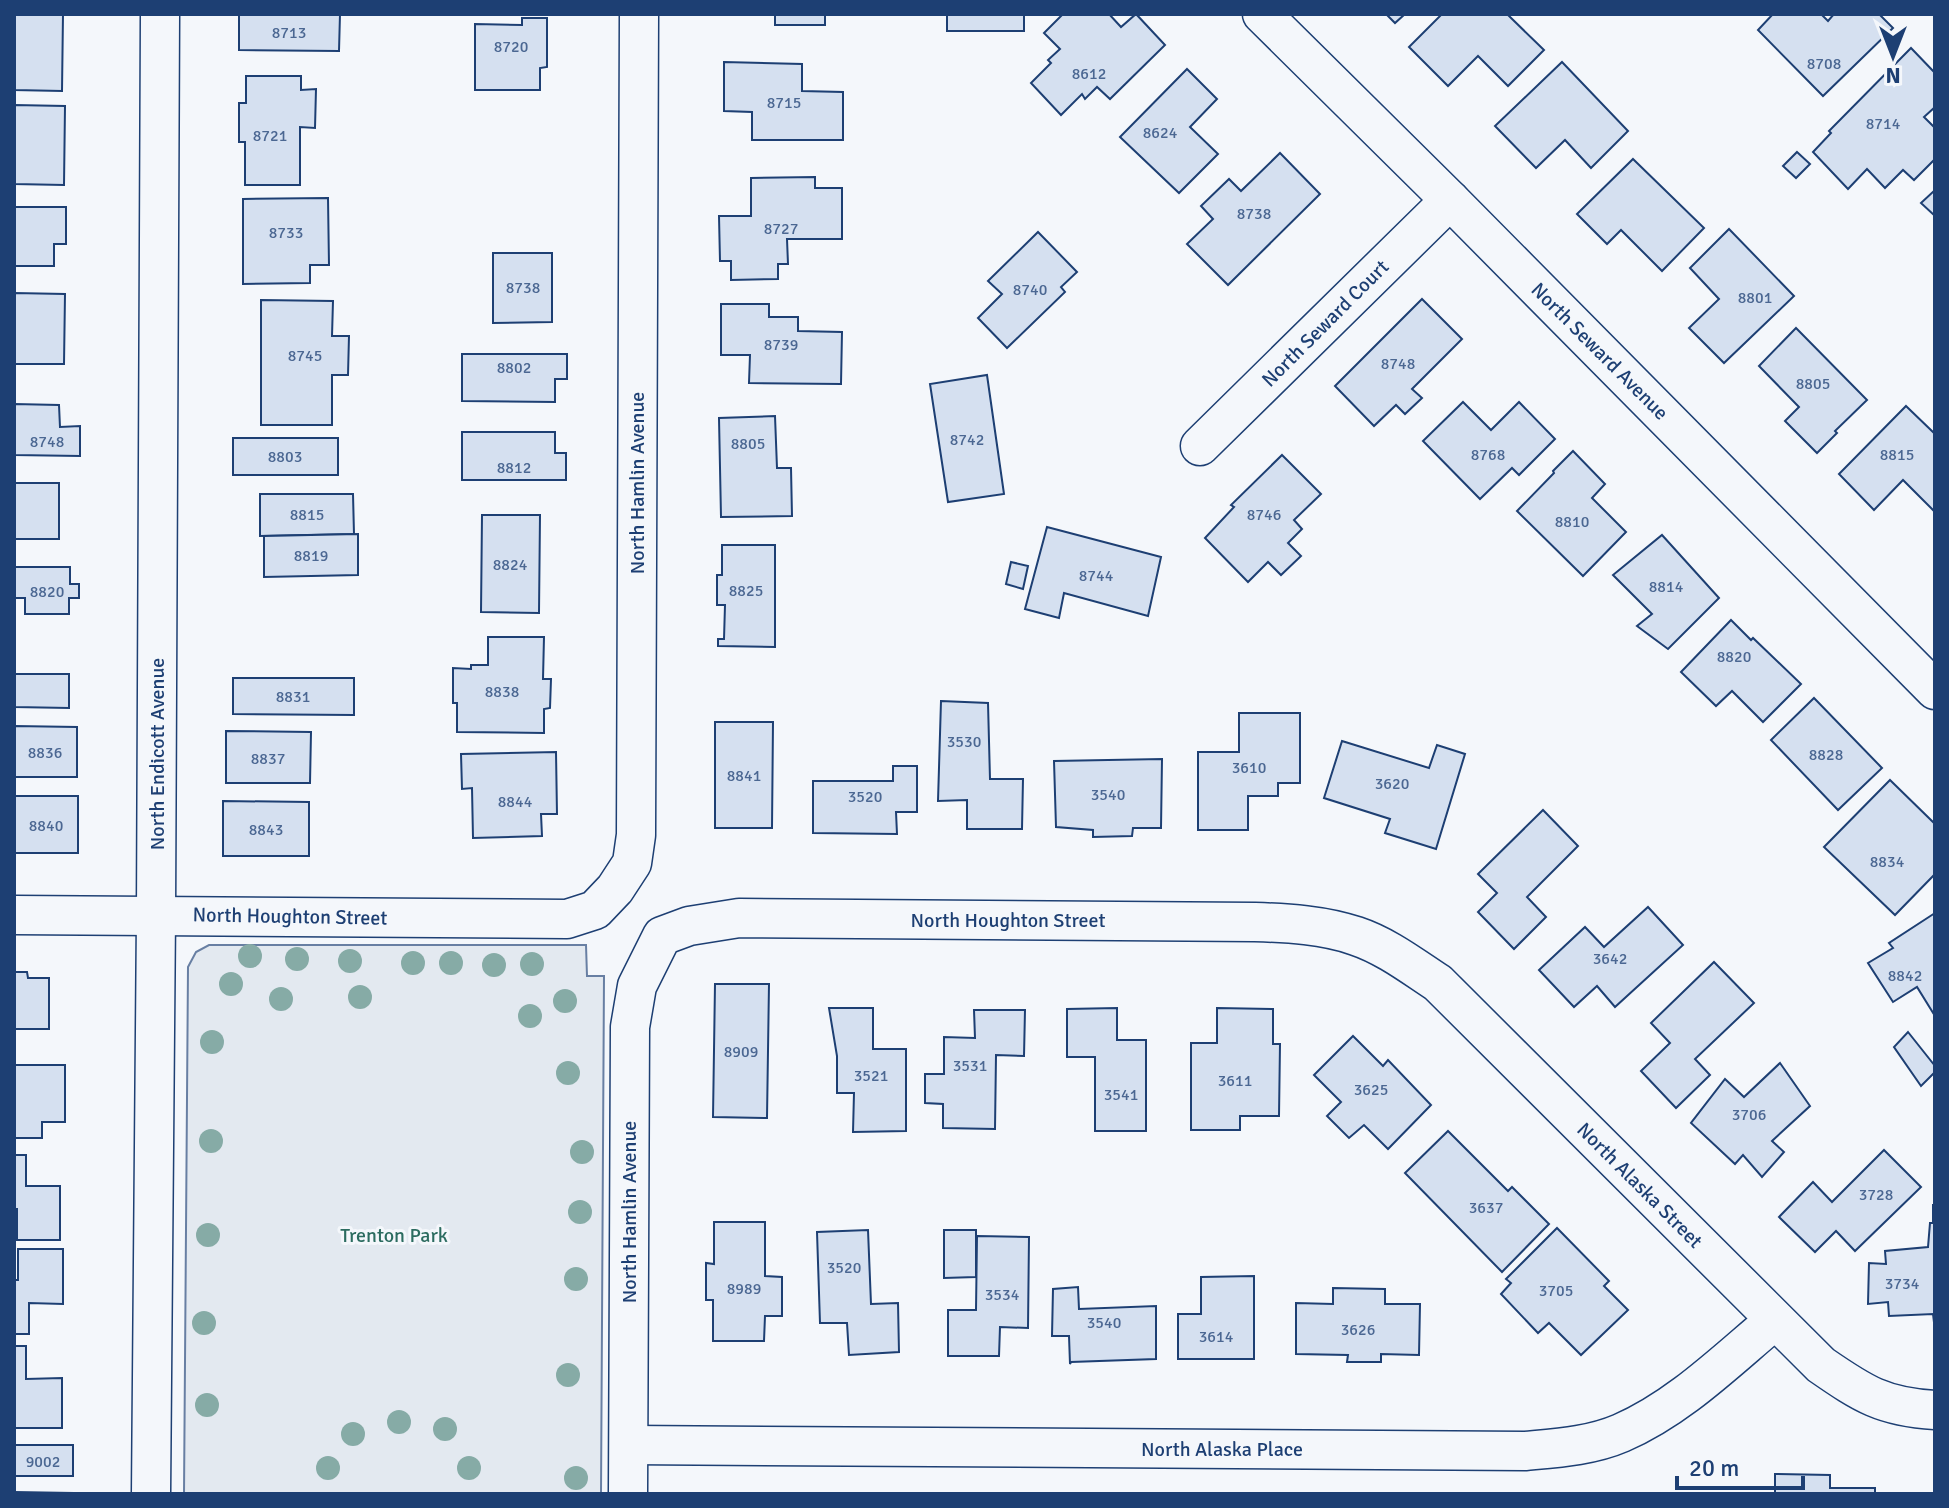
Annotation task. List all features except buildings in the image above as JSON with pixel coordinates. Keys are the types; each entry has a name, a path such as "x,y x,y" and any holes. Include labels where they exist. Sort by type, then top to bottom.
{"street":[{"name":"North Endicott Avenue","path":"151,1494 160,14"},
{"name":"North Hamlin Avenue","path":"567,919 595,910 615,889 632,863 636,835 639,14"},
{"name":"North Seward Avenue","path":"1262,14 1935,690"},
{"name":"North Seward Court","path":"1200,446 1450,200"},
{"name":"North Houghton Street","path":"14,915 567,919"},
{"name":"North Houghton Street","path":"662,936 689,926 739,918 1296,923 1356,936"},
{"name":"North Hamlin Avenue","path":"628,1494 630,1027 637,986 662,936"},
{"name":"North Alaska Street","path":"1356,936 1397,955 1438,983 1821,1365 1880,1401 1906,1408 1935,1410"},
{"name":"North Alaska Place","path":"629,1445 1509,1451 1568,1447 1619,1434 1656,1415 1775,1320"}],"green space":[{"name":"Trenton Park","path":"209,945 586,945 587,976 604,976 601,1494 184,1494 188,967 196,952"}]}
